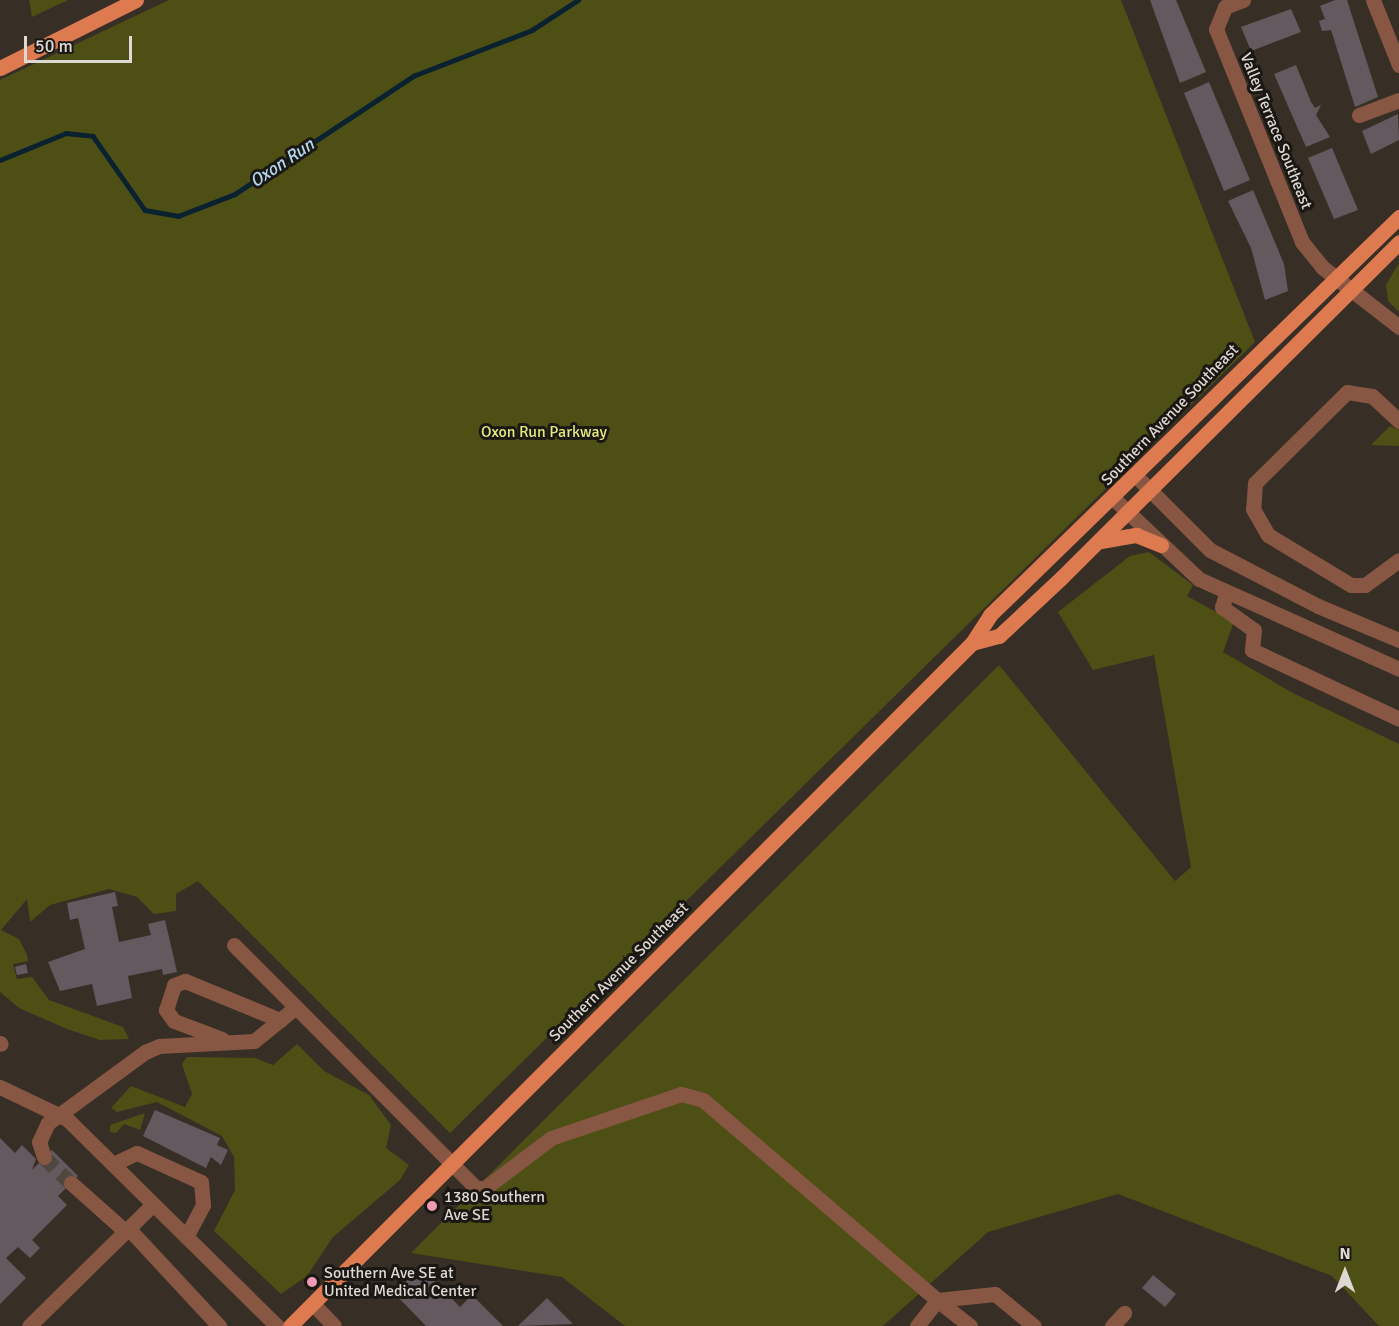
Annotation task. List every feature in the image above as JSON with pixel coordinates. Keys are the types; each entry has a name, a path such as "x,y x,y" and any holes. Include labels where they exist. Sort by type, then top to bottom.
{"main road":[{"path":"0,68 136,0"},
{"name":"Southern Avenue Southeast","path":"290,1326 972,643 990,615 1137,477 1335,277 1399,217"},
{"name":"Southern Avenue Southeast","path":"972,643 999,636 1101,541 1399,242"},
{"path":"1101,541 1136,536 1161,545"}],"street":[{"name":"Valley Terrace Southeast","path":"1243,0 1218,14 1216,29 1302,242 1335,277"},
{"path":"1373,0 1399,65"},
{"path":"1359,115 1399,100"},
{"path":"1335,277 1399,327"},
{"path":"1399,421 1372,396 1347,392 1255,483 1252,509 1268,535 1351,585 1365,585 1399,560"},
{"path":"1137,477 1210,550 1231,563 1399,640"},
{"path":"1113,498 1199,579 1226,594 1399,669"},
{"path":"1226,594 1222,607 1254,630 1252,650 1399,719"},
{"path":"234,945 476,1188 485,1188 551,1138 681,1094 703,1100 970,1326"},
{"path":"230,1042 174,1022 166,1010 174,985 185,981 280,1020"},
{"path":"44,1157 40,1134 59,1113 145,1052 254,1041 296,1006"},
{"path":"0,1086 59,1113 278,1326"},
{"path":"113,1164 137,1153 201,1182 204,1205 186,1237"},
{"path":"71,1183 126,1230 217,1325"},
{"path":"28,1326 153,1204"},
{"path":"917,1326 937,1300 995,1294 1034,1326"},
{"path":"313,1304 334,1326"},
{"path":"1112,1326 1124,1313"}],"green space":[{"path":"29,0 68,0 32,17"},
{"name":"Oxon Run Parkway","path":"169,0 1121,0 1255,342 450,1133 198,881 176,894 176,911 154,914 137,897 109,889 50,905 30,922 27,899 1,930 19,939 27,955 28,961 13,964 17,979 32,977 49,1000 123,1027 129,1039 100,1040 67,1029 19,1008 0,992 0,80"},
{"path":"1399,263 1399,312 1388,301 1386,285"},
{"path":"1390,426 1399,430 1399,446 1371,445"},
{"path":"1149,552 1193,585 1187,596 1234,622 1223,652 1291,692 1399,744 1399,1326 1379,1326 1332,1276 1118,1194 988,1232 883,1326 625,1326 562,1277 411,1253 999,665 1175,881 1191,867 1154,655 1093,670 1058,612 1130,556"},
{"path":"297,1044 324,1071 369,1095 391,1125 386,1148 409,1165 400,1180 333,1237 307,1276 281,1294 214,1231 235,1190 234,1157 222,1136 157,1102 117,1112 111,1108 131,1086 185,1107 192,1094 182,1064 187,1057 255,1058 273,1065"},
{"path":"145,1113 140,1130 124,1124 116,1133 110,1132 110,1125"}],"building":[{"path":"1150,0 1176,0 1206,72 1180,83"},
{"path":"1335,0 1347,0 1378,97 1355,107 1331,30 1322,31 1319,21 1325,19 1320,6"},
{"path":"1291,9 1301,32 1251,51 1241,27"},
{"path":"1296,65 1311,102 1315,108 1321,105 1316,115 1330,137 1306,147 1274,74"},
{"path":"1209,82 1250,180 1224,191 1184,93"},
{"path":"1398,114 1399,140 1371,154 1362,131"},
{"path":"1332,148 1358,210 1334,219 1308,158"},
{"path":"1253,190 1284,264 1288,291 1265,300 1251,248 1228,201"},
{"path":"115,892 118,906 112,907 119,942 151,935 148,924 165,920 177,972 163,975 162,969 128,976 132,998 97,1006 92,984 60,991 48,962 85,949 78,918 70,920 67,903"},
{"path":"26,964 28,973 17,975 15,967"},
{"path":"155,1110 220,1138 217,1145 228,1150 221,1165 211,1157 206,1168 143,1136"},
{"path":"0,1138 15,1153 22,1145 36,1159 32,1170 52,1150 78,1176 58,1196 67,1205 32,1240 40,1248 30,1258 18,1247 6,1258 26,1278 0,1304"},
{"path":"421,1267 460,1307 472,1295 503,1326 426,1326 394,1293"},
{"path":"1153,1275 1176,1294 1165,1307 1142,1288"},
{"path":"547,1298 573,1324 518,1326"}],"waterway":[{"name":"Oxon Run","path":"0,160 66,133 93,136 145,210 178,216 235,194 413,76 532,30 578,0"}],"tunnel":[{"path":"44,1157 71,1183"}],"place":[{"name":"1380 Southern Ave SE","path":"432,1206"},
{"name":"Southern Ave SE at United Medical Center","path":"312,1282"}]}
